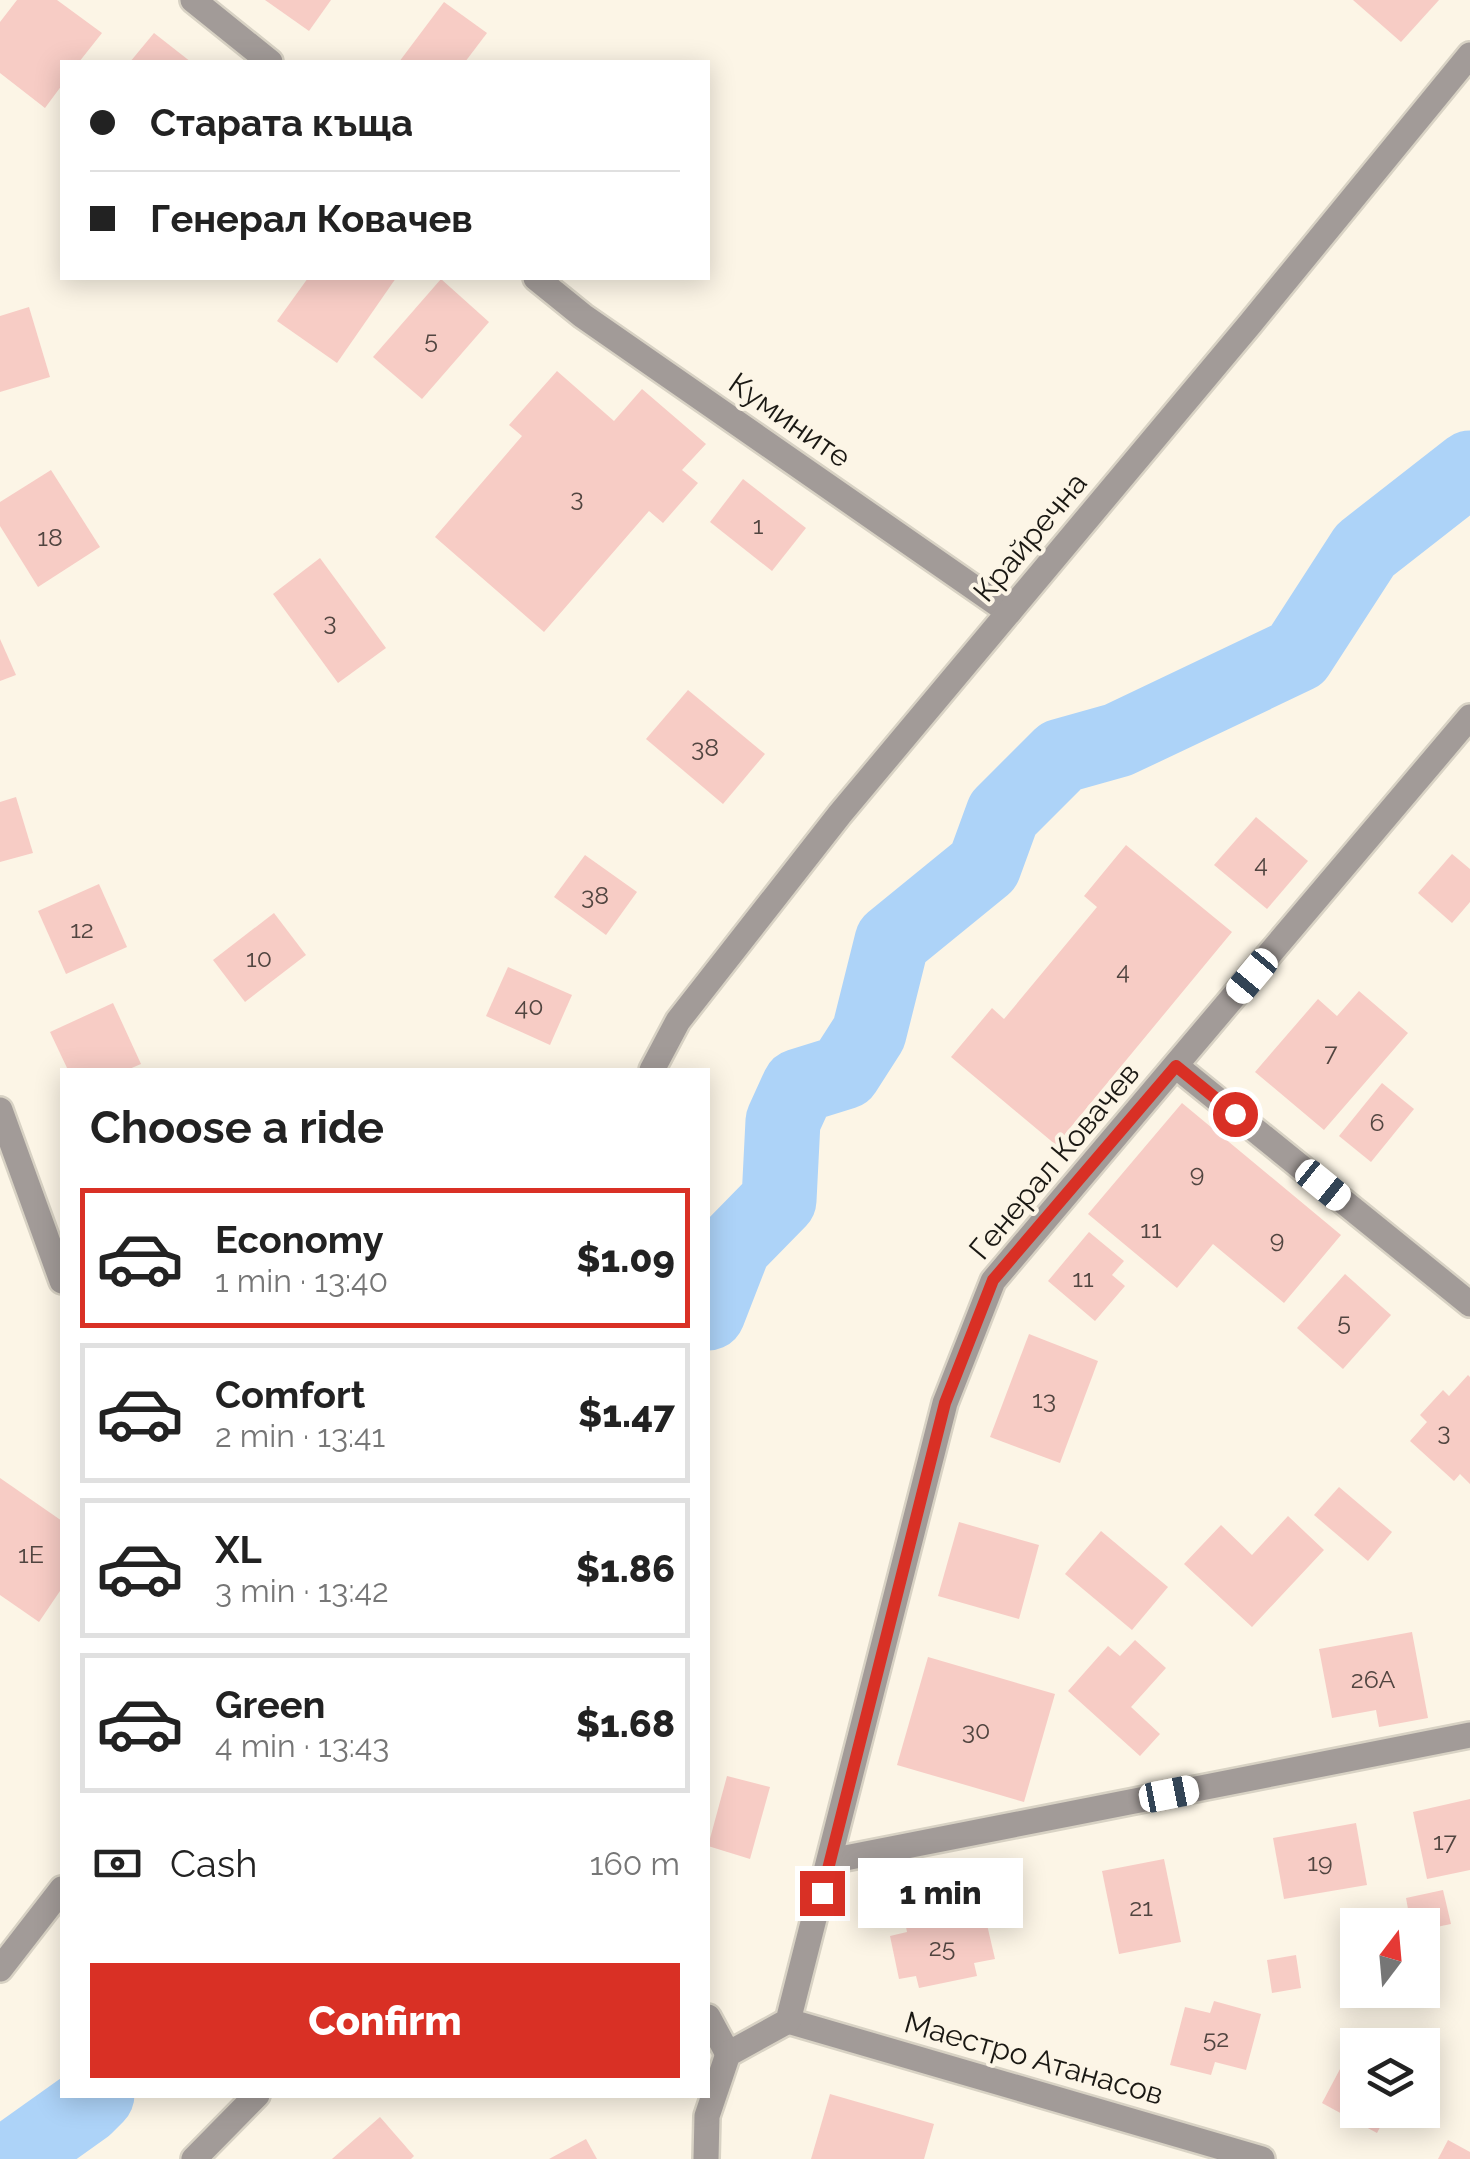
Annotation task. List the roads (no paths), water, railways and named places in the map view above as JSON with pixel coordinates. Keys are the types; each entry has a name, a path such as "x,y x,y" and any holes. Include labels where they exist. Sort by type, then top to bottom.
{"street":[{"path":"193,0 268,60"},
{"name":"Крайречна","path":"653,1068 678,1021 840,814 1470,55"},
{"name":"Кумините","path":"538,280 583,316 1009,612"},
{"name":"Генерал Ковачев","path":"788,2022 945,1403 993,1280 1470,717"},
{"path":"1176,1066 1470,1304"},
{"path":"0,1110 60,1275"},
{"path":"830,1861 1470,1735"},
{"path":"0,1969 60,1892"},
{"path":"710,2020 728,2054"},
{"path":"706,2159 707,2116 728,2054 788,2022"},
{"name":"Маестро Атанасов","path":"788,2022 1262,2159"},
{"path":"194,2159 253,2098"}],"waterway":[{"path":"710,1308 734,1246 779,1200 783,1121 799,1086 844,1072 869,1033 892,941 984,866 1003,814 1061,756 1118,740 1297,655 1365,550 1470,468"},
{"path":"12,2159 94,2098"}]}
